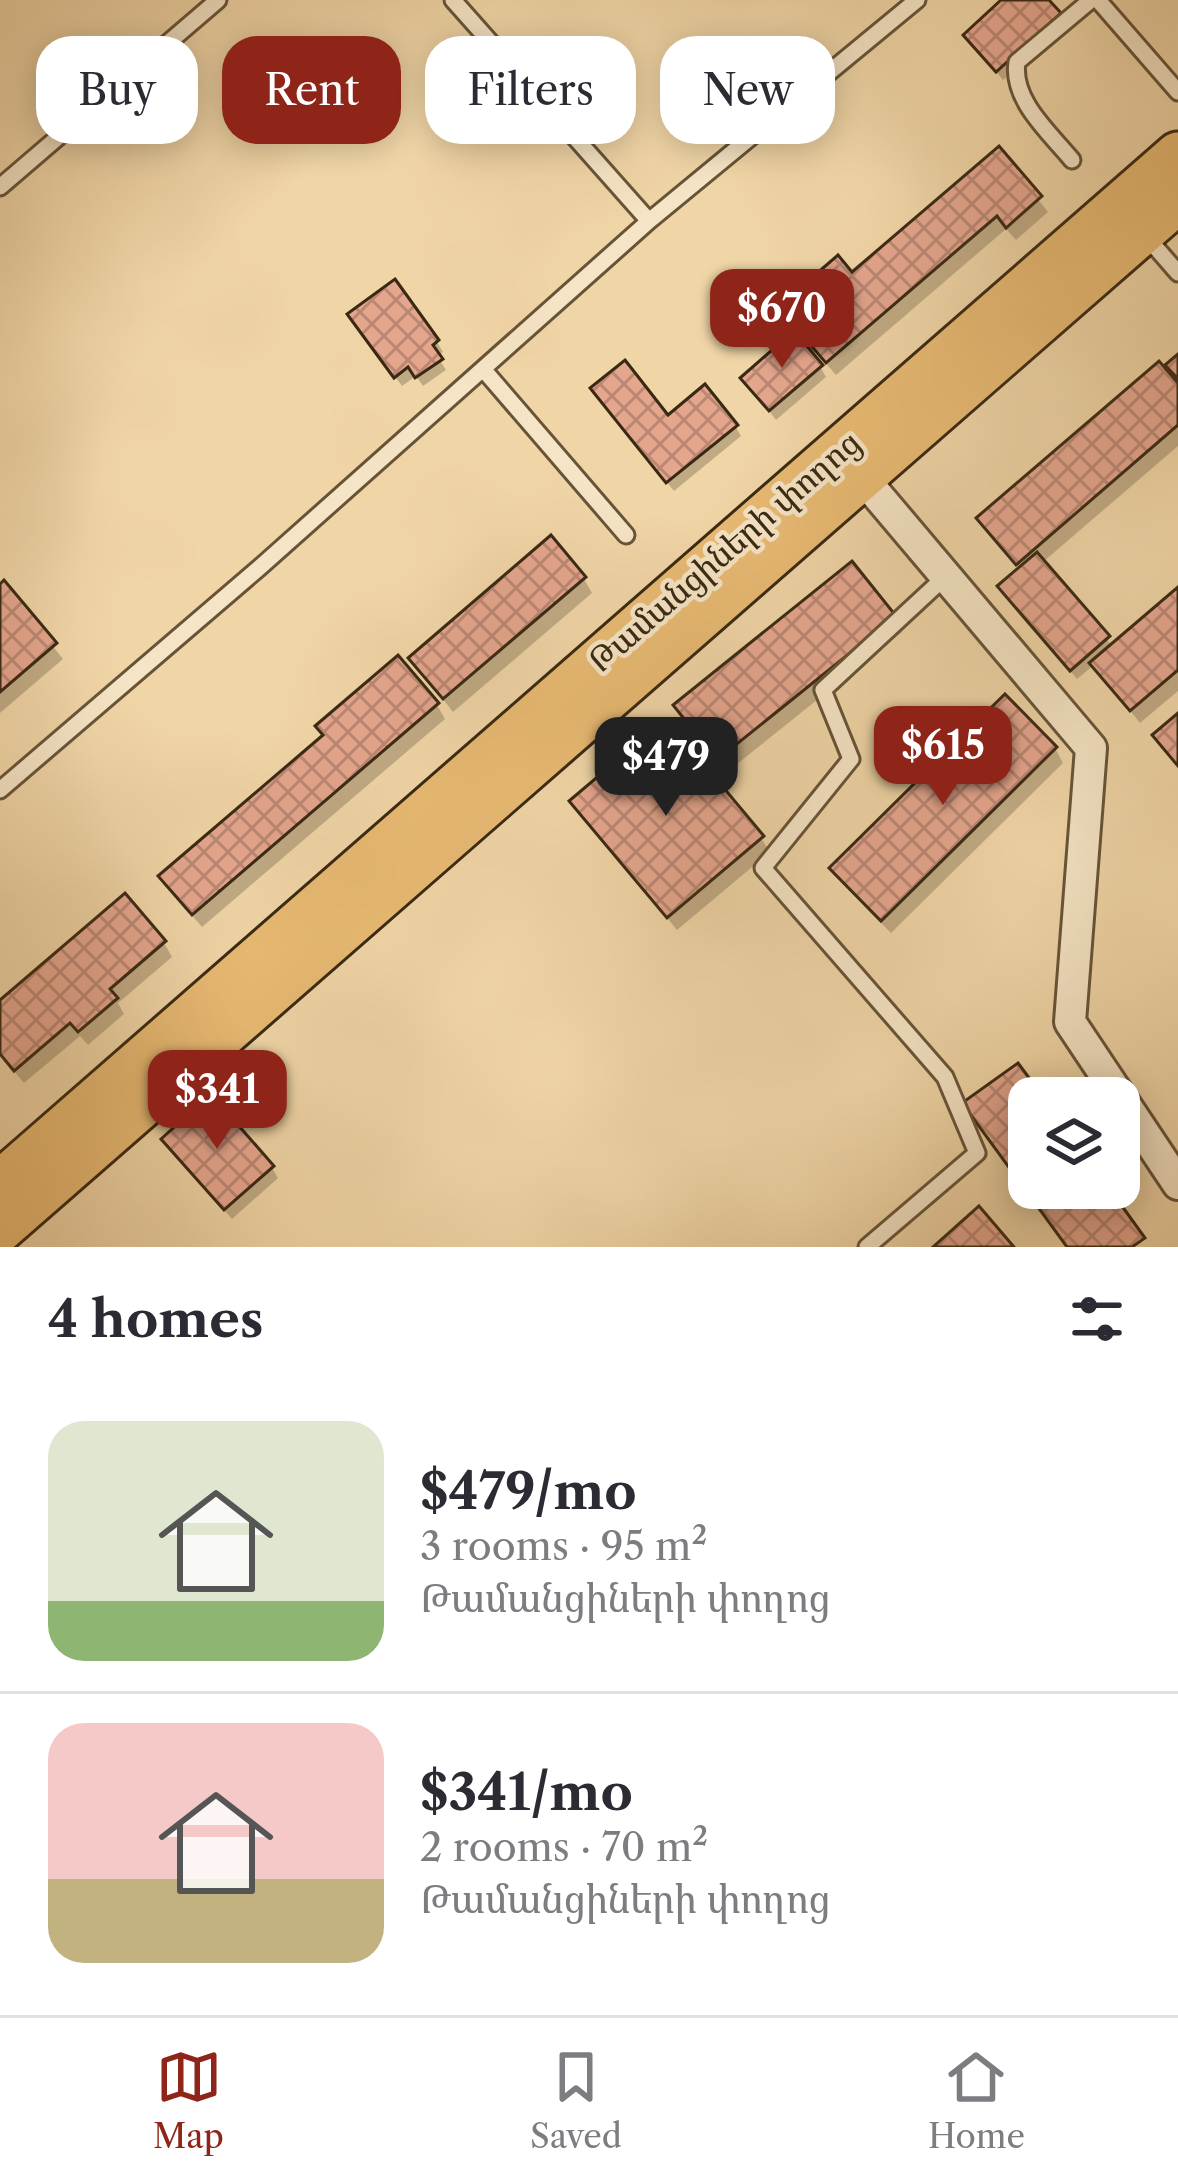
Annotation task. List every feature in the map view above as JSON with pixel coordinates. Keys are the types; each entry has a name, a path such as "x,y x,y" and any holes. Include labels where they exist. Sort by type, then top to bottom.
{"main road":[{"name":"Թամանցիների փողոց","path":"0,1228 851,463 1178,155"},
{"name":"Թամանցիների փողոց","path":"0,1184 851,463 1178,200"}],"street":[{"path":"851,463 1090,748 1070,1022 1178,1184"}],"lane":[{"path":"0,187 218,0"},
{"path":"453,0 650,221"},
{"path":"0,790 650,221 917,0"},
{"path":"1072,160 1027,105 1015,77 1017,62 1095,0 1178,92"},
{"path":"1142,231 1178,274"},
{"path":"483,369 626,536"},
{"path":"867,1247 977,1153 945,1077 763,868 851,759 823,690 946,576"}],"building":[{"path":"1001,0 1049,0 1061,13 996,72 963,35"},
{"path":"999,146 1042,196 1006,228 997,216 826,363 778,307 838,255 852,272"},
{"path":"395,279 439,340 433,345 443,359 415,378 408,367 394,378 347,314"},
{"path":"794,331 823,365 769,411 740,378"},
{"path":"1178,354 1178,379 1165,365"},
{"path":"625,360 668,415 705,384 738,425 666,483 590,388"},
{"path":"1159,361 1178,383 1178,425 1016,565 976,518"},
{"path":"551,535 586,577 443,699 408,658"},
{"path":"1037,552 1110,636 1070,671 997,586"},
{"path":"852,561 896,616 717,760 673,705"},
{"path":"4,580 57,643 0,692 0,584"},
{"path":"1178,587 1178,670 1130,711 1089,663"},
{"path":"398,655 439,703 192,915 158,876 323,735 315,726"},
{"path":"1005,694 1057,747 881,921 829,868"},
{"path":"1178,713 1178,766 1152,735"},
{"path":"666,719 764,836 667,918 569,801"},
{"path":"125,893 166,941 110,989 118,998 78,1032 70,1023 14,1071 0,1054 0,1000"},
{"path":"1018,1063 1028,1077 1008,1077 1008,1166 962,1103"},
{"path":"211,1094 274,1166 224,1210 161,1139"},
{"path":"979,1206 1014,1247 933,1247"},
{"path":"1039,1209 1124,1209 1145,1238 1132,1247 1067,1247"}]}
